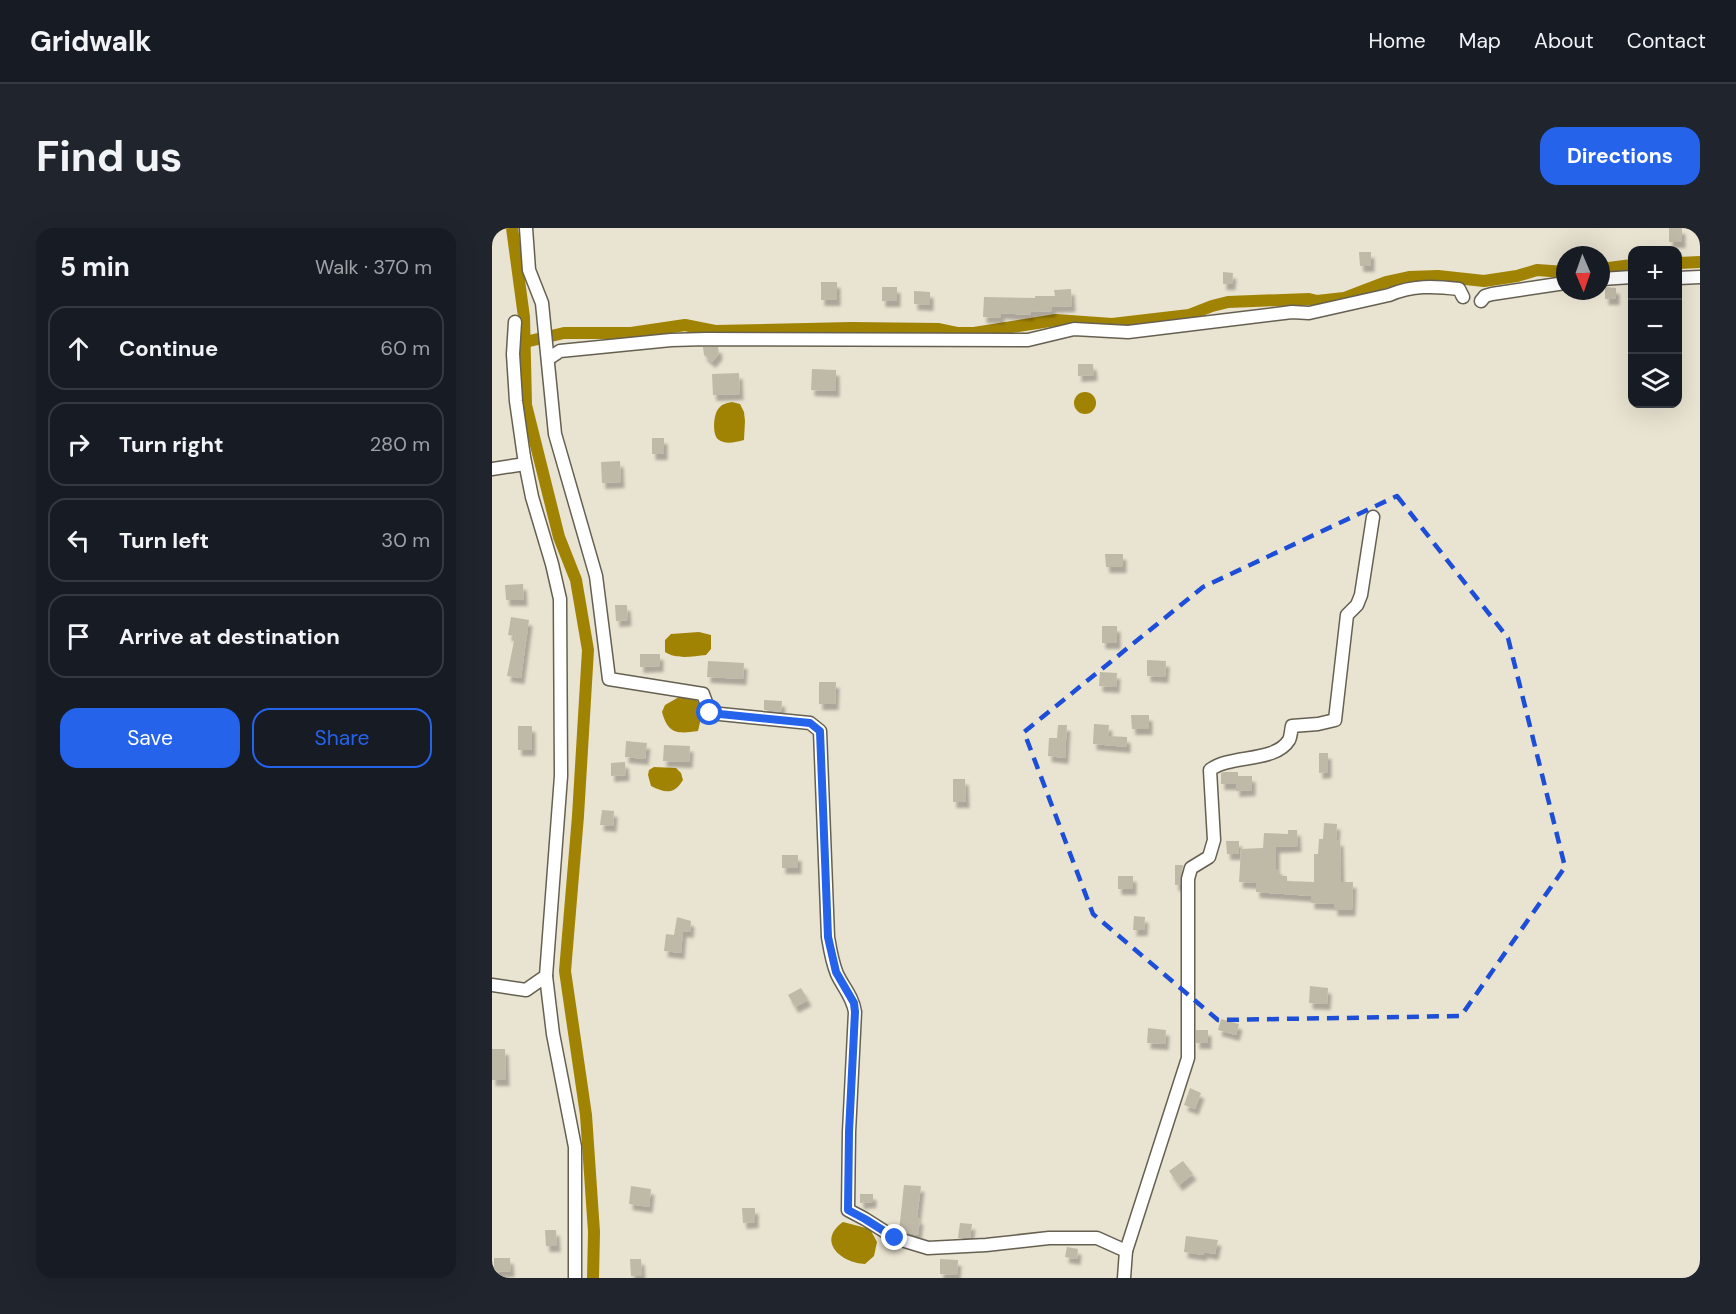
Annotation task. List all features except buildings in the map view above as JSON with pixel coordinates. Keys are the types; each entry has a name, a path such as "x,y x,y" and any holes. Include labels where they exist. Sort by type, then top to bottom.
{"street":[{"path":"526,228 529,270 542,303 555,434 596,576 609,679 703,694 710,713 810,723 820,731 828,937 836,972 854,1003 855,1012 848,1210 895,1238 928,1248 1049,1238 1097,1238 1126,1251"},
{"path":"1610,278 1628,277"},
{"path":"1682,278 1700,277"},
{"path":"1480,301 1492,294 1556,284"},
{"path":"548,359 560,351 671,340 830,338 1028,340 1074,329 1128,333 1292,312 1309,313 1389,296 1401,290 1431,286 1459,290 1463,297"},
{"path":"515,322 513,354 515,390 525,464 560,599 561,776 546,976 553,1034 575,1147 575,1278"},
{"path":"492,469 525,464"},
{"path":"1124,1278 1126,1251 1188,1058 1188,879 1191,868 1209,857 1214,840 1210,770 1215,766 1265,756 1275,751 1288,741 1292,726 1335,720 1347,615 1357,604 1361,595 1373,517"},
{"path":"492,985 526,990 546,976"}],"highlighted area":[{"path":"1397,496 1508,638 1565,867 1461,1016 1218,1020 1093,914 1024,732 1203,587"}],"shaded area":[{"path":"1085,392 1093,395 1096,403 1093,411 1085,414 1077,411 1074,403 1077,395"},
{"path":"732,402 740,404 745,421 744,440 731,443 719,440 714,430 717,411 725,404"},
{"path":"699,632 711,635 711,649 706,655 680,657 665,652 665,640 671,634"},
{"path":"679,697 695,698 700,705 698,731 679,732 667,725 662,712 665,705"},
{"path":"654,767 676,768 683,780 680,785 669,791 651,786 648,775 649,770"},
{"path":"843,1222 870,1229 877,1242 874,1256 865,1264 848,1260 835,1250 832,1236 835,1229"}],"waterway":[{"path":"512,228 524,317 526,405 559,537 576,580 588,650 578,816 565,971 586,1115 594,1232 593,1278"},
{"path":"1682,263 1700,262"},
{"path":"1610,268 1628,266"},
{"path":"525,342 564,333 631,333 685,325 715,331 851,328 939,329 958,333 974,333 1056,320 1112,324 1189,315 1228,302 1309,299 1317,301 1344,298 1386,282 1409,277 1438,276 1484,281 1517,276 1537,270 1556,271"}],"route":[{"path":"710,713 810,723 820,731 828,937 832,962 854,1003 856,1027 849,1132 848,1210 895,1238"}]}
